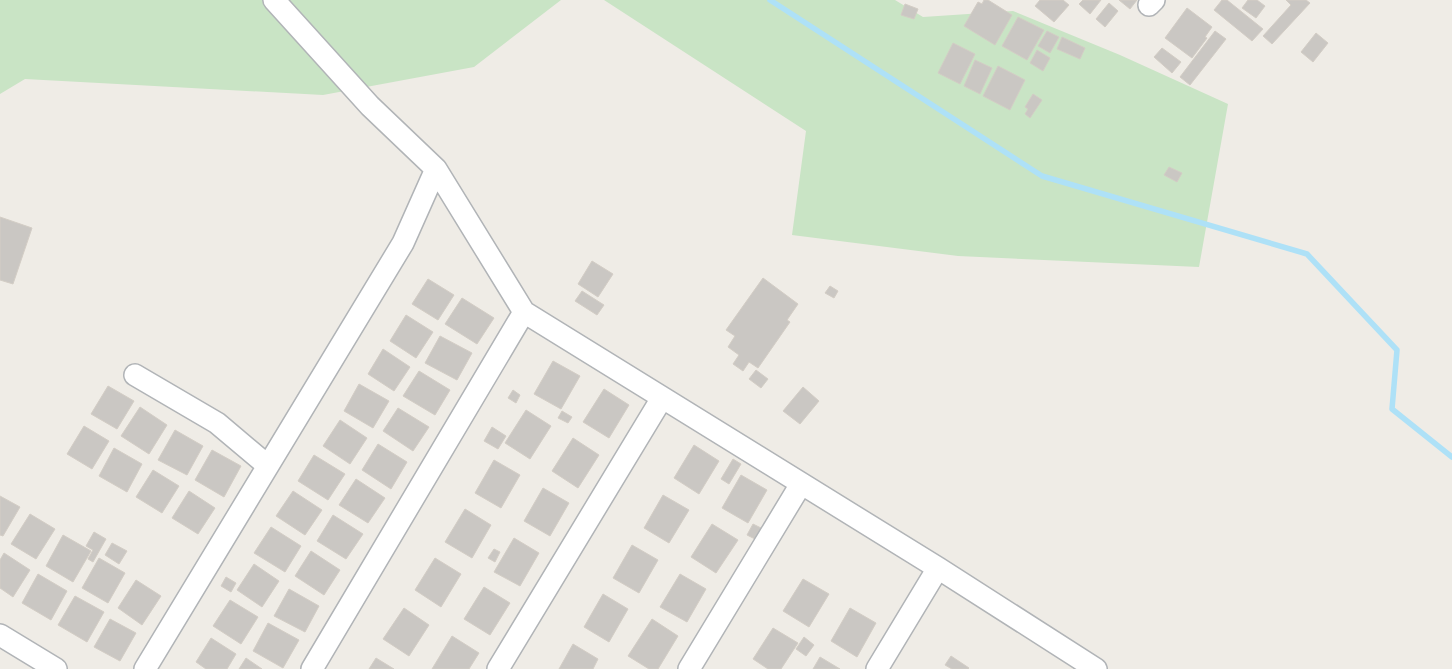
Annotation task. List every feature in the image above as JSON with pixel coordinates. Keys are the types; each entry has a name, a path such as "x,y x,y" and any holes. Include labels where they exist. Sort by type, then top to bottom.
{"street":[{"path":"274,0 370,106 436,169 524,312 938,568 1096,669"},
{"path":"145,669 403,243 436,169"},
{"path":"312,669 524,312"},
{"path":"135,375 217,423 268,466"},
{"path":"498,669 662,398"},
{"path":"688,669 801,484"},
{"path":"877,669 938,568"},
{"path":"0,635 56,669"}],"green space":[{"path":"0,0 561,0 474,67 323,95 25,79 0,94"},
{"path":"604,0 895,0 923,17 1013,11 1120,55 1228,104 1199,267 958,256 792,235 806,131"}],"building":[{"path":"984,0 988,0 1012,15 995,45 964,26 978,2 982,4"},
{"path":"1040,0 1063,0 1069,5 1054,22 1035,6"},
{"path":"1083,0 1101,0 1090,14 1079,4"},
{"path":"1119,0 1137,0 1130,9"},
{"path":"1222,0 1227,0 1263,29 1252,41 1214,10"},
{"path":"1248,0 1257,0 1265,6 1256,18 1242,8"},
{"path":"1286,0 1306,0 1310,3 1272,44 1263,36 1291,5"},
{"path":"1109,3 1118,11 1105,27 1096,19"},
{"path":"905,4 918,9 914,19 901,15"},
{"path":"1187,8 1212,27 1205,37 1207,38 1192,58 1165,38"},
{"path":"1018,17 1044,30 1027,60 1002,46"},
{"path":"1047,31 1059,37 1050,53 1038,46"},
{"path":"1215,31 1226,39 1190,85 1180,77"},
{"path":"1316,33 1328,43 1313,62 1301,52"},
{"path":"1062,37 1085,48 1080,59 1057,49"},
{"path":"953,43 975,54 960,84 938,73"},
{"path":"1162,48 1181,62 1172,73 1154,57"},
{"path":"1037,50 1050,58 1043,71 1030,63"},
{"path":"975,60 992,68 980,94 964,86"},
{"path":"998,66 1025,80 1010,110 983,96"},
{"path":"1033,94 1042,100 1030,118 1025,114 1028,109 1025,107"},
{"path":"1169,167 1182,173 1177,182 1164,175"},
{"path":"0,217 32,228 13,284 0,280"},
{"path":"592,261 613,274 598,297 578,284"},
{"path":"763,278 798,304 787,320 790,322 758,368 749,362 743,371 733,364 739,355 728,347 735,336 726,330"},
{"path":"428,279 454,295 438,320 412,304"},
{"path":"830,286 838,291 834,298 825,293"},
{"path":"582,291 604,305 597,315 575,301"},
{"path":"462,298 494,318 477,344 445,324"},
{"path":"406,315 433,332 416,358 390,341"},
{"path":"440,336 472,353 457,380 425,363"},
{"path":"383,349 410,367 394,391 368,374"},
{"path":"553,361 580,376 561,409 534,394"},
{"path":"756,370 768,379 761,388 749,379"},
{"path":"419,371 450,390 435,415 403,396"},
{"path":"359,384 389,401 373,428 344,411"},
{"path":"108,386 134,401 117,429 91,414"},
{"path":"803,387 819,401 800,424 783,411"},
{"path":"604,389 629,405 609,438 583,422"},
{"path":"513,390 520,395 516,403 508,398"},
{"path":"140,407 167,425 149,454 121,436"},
{"path":"398,408 429,427 413,451 383,431"},
{"path":"526,410 551,426 530,459 505,443"},
{"path":"562,411 572,417 568,423 558,418"},
{"path":"340,420 367,438 350,464 323,446"},
{"path":"84,426 109,441 92,469 67,454"},
{"path":"492,427 506,436 498,449 484,441"},
{"path":"175,430 203,446 187,475 158,460"},
{"path":"573,438 599,455 578,488 552,471"},
{"path":"378,444 407,462 391,489 362,470"},
{"path":"694,445 719,461 699,494 674,478"},
{"path":"114,448 142,464 127,492 99,476"},
{"path":"212,450 241,466 224,497 195,480"},
{"path":"314,455 345,474 328,500 298,481"},
{"path":"733,459 741,464 729,484 721,479"},
{"path":"494,460 520,475 501,508 475,493"},
{"path":"153,470 179,486 162,513 136,497"},
{"path":"741,475 767,490 748,523 722,508"},
{"path":"356,479 385,498 368,523 339,505"},
{"path":"543,488 569,503 550,536 524,521"},
{"path":"189,491 215,508 198,534 172,518"},
{"path":"293,491 322,510 305,535 276,516"},
{"path":"663,495 689,510 669,543 644,528"},
{"path":"0,496 20,507 3,536 0,535"},
{"path":"465,509 491,525 472,558 445,542"},
{"path":"30,514 55,529 36,559 11,544"},
{"path":"333,515 363,534 346,559 317,541"},
{"path":"712,524 738,540 716,573 691,557"},
{"path":"753,524 767,531 761,542 747,535"},
{"path":"271,527 301,546 285,572 254,553"},
{"path":"94,532 106,539 93,562 88,559 93,550 86,546"},
{"path":"63,535 91,551 73,582 46,566"},
{"path":"514,538 539,553 520,586 494,572"},
{"path":"112,543 127,551 119,564 105,555"},
{"path":"632,545 658,560 639,593 613,578"},
{"path":"494,549 500,552 495,562 488,558"},
{"path":"311,551 340,570 324,595 295,576"},
{"path":"4,553 30,570 13,597 0,588 0,560"},
{"path":"99,558 125,573 108,603 82,588"},
{"path":"435,558 461,574 441,607 415,590"},
{"path":"254,564 279,581 262,607 237,590"},
{"path":"38,574 67,591 51,620 22,603"},
{"path":"680,574 706,589 687,622 660,607"},
{"path":"226,577 236,583 231,592 221,586"},
{"path":"803,579 829,594 809,627 783,611"},
{"path":"136,580 161,596 142,625 118,608"},
{"path":"484,587 510,603 490,635 464,619"},
{"path":"289,589 319,606 305,632 274,616"},
{"path":"603,594 628,609 609,642 584,627"},
{"path":"75,596 104,612 87,642 58,625"},
{"path":"230,600 258,617 241,644 213,626"},
{"path":"404,608 429,625 409,656 383,639"},
{"path":"850,608 876,623 857,657 831,641"},
{"path":"110,619 136,633 120,661 94,647"},
{"path":"652,619 678,636 658,669 649,669 628,656"},
{"path":"268,623 299,640 283,668 253,651"},
{"path":"773,628 798,643 781,669 768,669 753,659"},
{"path":"452,636 479,653 469,669 432,669"},
{"path":"804,637 814,645 806,656 796,649"},
{"path":"211,638 236,654 227,669 206,669 196,662"},
{"path":"573,644 598,659 593,669 559,669"},
{"path":"951,656 969,668 952,669 945,665"},
{"path":"820,657 840,669 813,669"},
{"path":"246,658 262,669 239,669"},
{"path":"376,658 394,669 369,669"}],"waterway":[{"path":"770,0 1042,176 1307,254 1397,350 1392,409 1452,457"}]}
